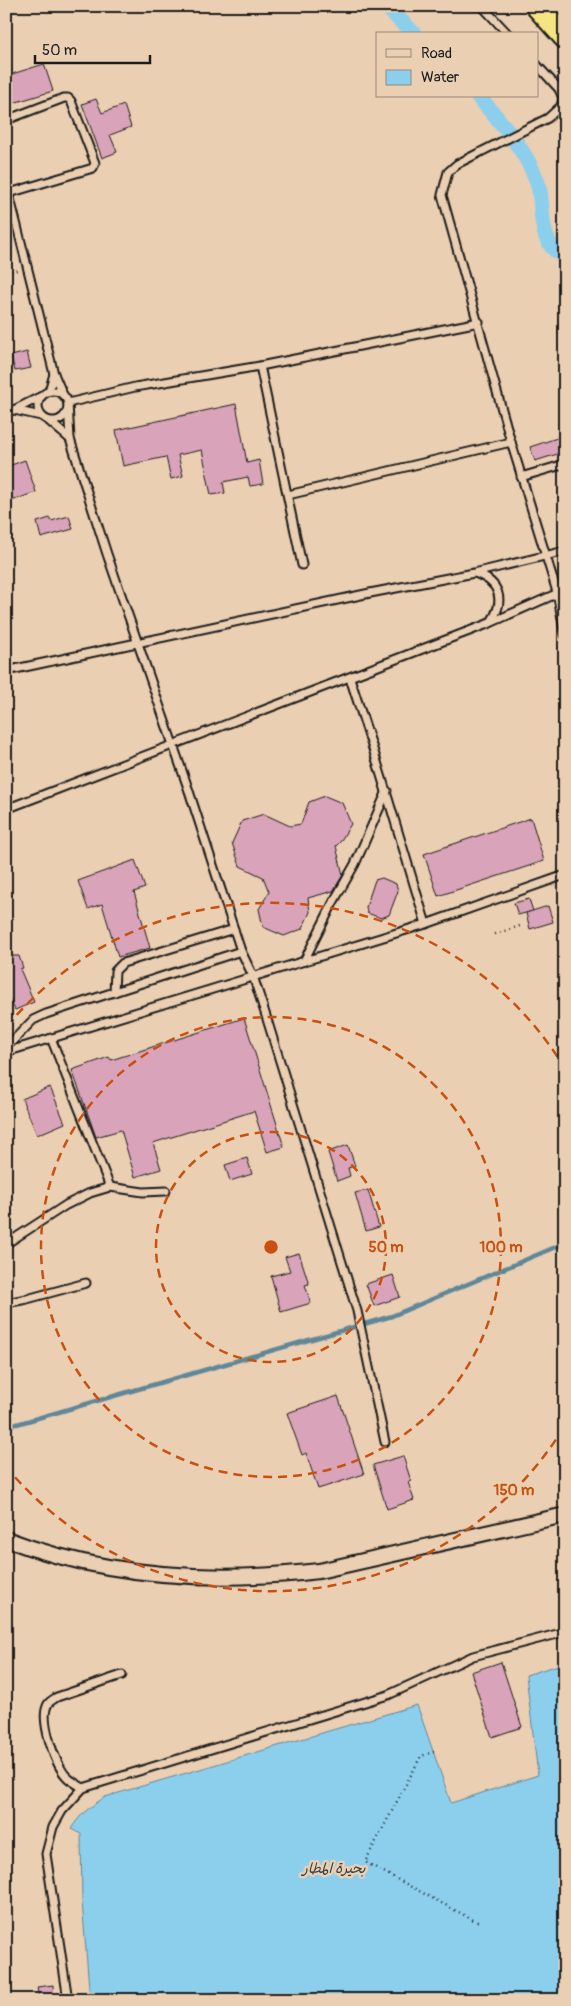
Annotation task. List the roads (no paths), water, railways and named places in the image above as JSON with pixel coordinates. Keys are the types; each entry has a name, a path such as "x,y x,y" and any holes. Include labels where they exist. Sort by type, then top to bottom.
{"highway":[{"path":"537,6 565,37"}],"street":[{"path":"6,1539 61,1556 111,1567 157,1574 201,1578 282,1575 319,1571 565,1515"}],"lane":[{"path":"482,6 506,32"},
{"path":"538,66 559,89 563,98 561,106 556,113 467,158 448,172 442,195 479,322 510,442 557,592 565,635"},
{"path":"6,120 68,98 95,163 93,168 8,194 54,374 68,403 70,439 241,951 253,976 357,1311 385,1442"},
{"path":"68,403 135,387 260,366 479,322"},
{"path":"260,366 302,565"},
{"path":"49,392 54,374"},
{"path":"10,411 49,392 54,391 63,395"},
{"path":"40,398 38,407 41,416"},
{"path":"49,421 64,418 67,414 68,403"},
{"path":"10,411 41,416 70,439"},
{"path":"288,495 510,442"},
{"path":"521,476 565,464"},
{"path":"6,671 474,573 546,554 565,551"},
{"path":"474,573 489,580 498,593 500,601 490,623"},
{"path":"6,809 350,678 490,623 565,590"},
{"path":"350,678 426,924"},
{"path":"304,961 355,864 386,792"},
{"path":"6,1052 426,924 565,875"},
{"path":"114,992 114,970 123,963 234,929"},
{"path":"6,1048 33,1020 46,1014 241,951"},
{"path":"51,1038 110,1187"},
{"path":"6,1244 66,1205 90,1193 110,1187 144,1192 166,1191"},
{"path":"6,1303 86,1283"},
{"path":"68,2000 46,1854 53,1827 62,1811 83,1788 388,1695 468,1658 565,1632"},
{"path":"83,1788 66,1777 56,1760 46,1723 45,1713 48,1703 57,1697 122,1675"}],"water":[{"name":"بحيرة المطار","path":"565,1663 565,2000 90,2000 82,1901 81,1834 71,1829 82,1814 95,1804 105,1797 417,1705 451,1803 538,1775 526,1675"}],"waterway":[{"path":"386,6 412,32"},
{"path":"480,98 503,125 532,169 540,191 545,233 555,250 565,256"},
{"path":"6,1424 17,1424 392,1316 565,1243"}]}
